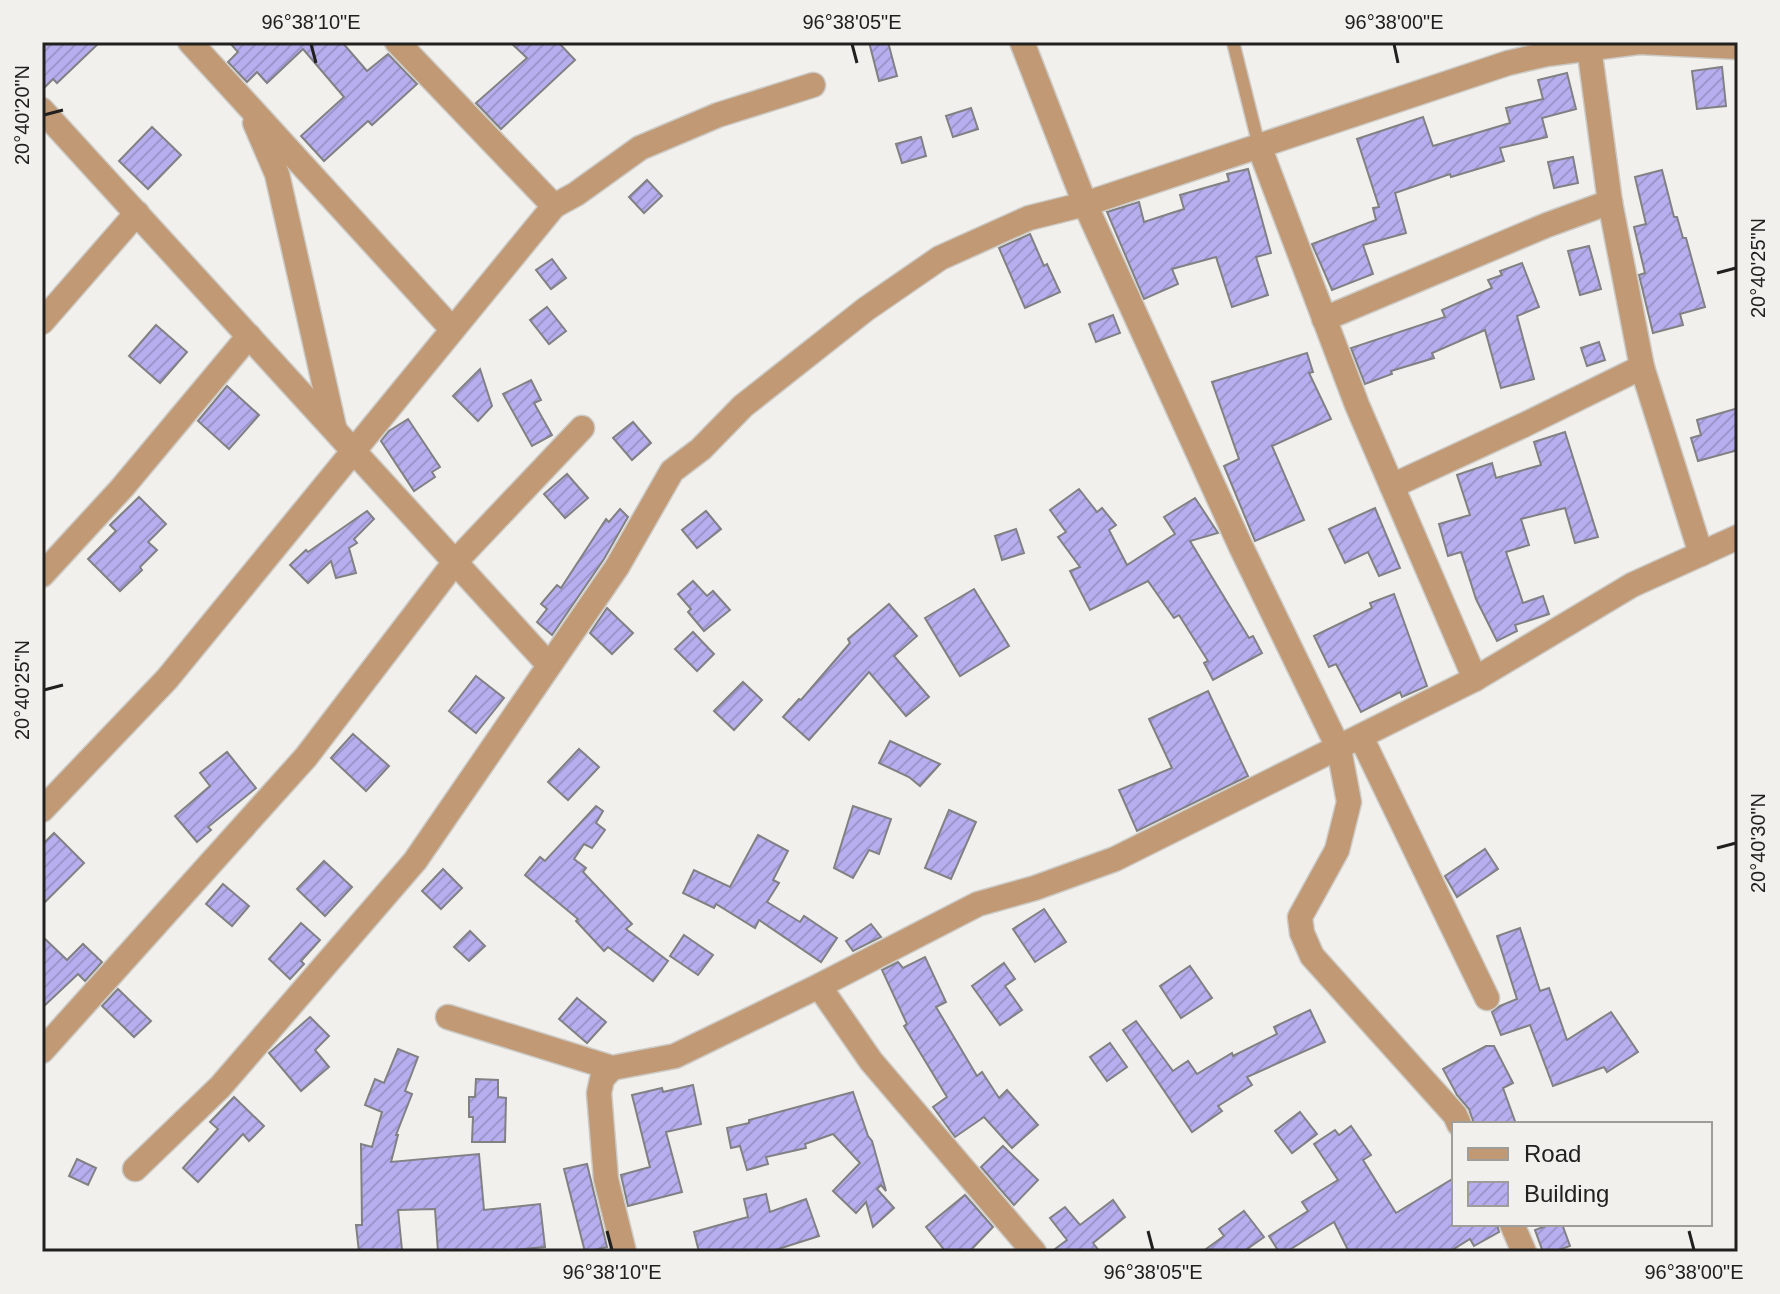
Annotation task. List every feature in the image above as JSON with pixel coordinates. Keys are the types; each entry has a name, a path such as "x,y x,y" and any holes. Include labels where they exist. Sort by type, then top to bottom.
{"street":[{"path":"190,42 452,329"},
{"path":"397,42 554,206"},
{"path":"1022,42 1085,204 1241,547 1339,749 1349,802 1337,850 1300,917 1302,933 1312,956 1458,1122"},
{"path":"135,1169 220,1087 415,861 617,567 672,471 701,449 743,406 866,309 940,258 1029,218 1085,204 1508,63 1589,47 1639,42 1738,47"},
{"path":"1589,47 1610,202 1642,367 1701,554"},
{"path":"42,810 167,679 554,206 640,148 718,115 813,85"},
{"path":"250,108 277,174 334,429"},
{"path":"42,110 549,665"},
{"path":"1259,146 1324,319 1475,679"},
{"path":"1324,319 1547,225 1610,202"},
{"path":"42,322 137,213"},
{"path":"42,575 122,488 249,336"},
{"path":"1392,486 1642,367"},
{"path":"42,1051 306,757 455,562 582,428"},
{"path":"448,1017 612,1068 675,1056 978,904 1035,888 1115,859 1475,679 1632,585 1738,537"},
{"path":"1361,737 1487,998"},
{"path":"819,986 871,1061 1034,1252"},
{"path":"612,1068 602,1079 599,1093 606,1179 624,1252"},
{"path":"1513,1226 1524,1252"}],"lane":[{"path":"1233,42 1259,146"}],"building":[{"path":"42,42 100,42 57,83 53,79 42,90"},
{"path":"229,42 342,42 367,71 388,54 417,84 372,125 368,121 324,161 301,136 344,97 303,49 267,83 257,72 247,82 228,62 238,52"},
{"path":"510,42 558,42 575,60 501,129 476,103 527,58"},
{"path":"869,42 888,42 897,76 879,81"},
{"path":"1722,67 1726,106 1697,109 1692,71"},
{"path":"1567,73 1576,109 1542,118 1547,137 1500,148 1504,161 1451,177 1450,174 1395,193 1406,233 1363,245 1373,274 1332,290 1312,244 1376,220 1373,208 1379,207 1357,139 1423,117 1433,146 1510,123 1506,108 1543,99 1538,80"},
{"path":"971,108 978,129 953,137 946,116"},
{"path":"152,127 181,155 148,189 119,161"},
{"path":"921,137 926,156 902,163 896,144"},
{"path":"1573,157 1578,183 1554,188 1548,162"},
{"path":"1248,169 1271,253 1256,257 1268,295 1232,307 1216,257 1172,269 1178,284 1144,299 1107,212 1139,202 1144,222 1184,209 1180,195 1229,181 1227,174"},
{"path":"1662,170 1674,217 1677,217 1683,238 1686,238 1705,307 1680,314 1683,325 1653,333 1639,275 1645,273 1634,227 1646,224 1635,177"},
{"path":"647,180 662,196 644,213 629,197"},
{"path":"1030,234 1060,292 1025,308 999,248"},
{"path":"1589,246 1601,289 1580,295 1568,251"},
{"path":"552,259 566,278 551,289 536,270"},
{"path":"1522,263 1539,307 1517,316 1534,379 1501,388 1485,330 1432,353 1434,358 1391,371 1392,374 1365,384 1351,348 1445,317 1442,310 1492,288 1488,280 1502,275 1500,271"},
{"path":"547,307 566,331 549,344 530,320"},
{"path":"1113,315 1120,333 1096,342 1089,324"},
{"path":"156,325 187,352 160,383 129,356"},
{"path":"1599,342 1605,360 1587,366 1581,348"},
{"path":"1307,353 1313,372 1309,373 1331,419 1272,446 1304,520 1255,541 1224,466 1239,459 1212,382"},
{"path":"480,369 492,406 478,421 453,396"},
{"path":"531,380 541,400 534,403 552,435 532,446 503,394"},
{"path":"227,386 259,415 229,449 198,421"},
{"path":"1738,408 1738,450 1698,461 1691,438 1701,435 1697,420"},
{"path":"408,419 440,467 432,472 435,477 414,491 381,441 389,431"},
{"path":"633,422 651,443 632,460 613,438"},
{"path":"1565,432 1598,537 1575,543 1565,508 1521,519 1529,545 1506,552 1523,603 1543,596 1549,614 1515,625 1517,631 1497,641 1476,599 1461,552 1448,556 1439,524 1470,515 1457,475 1492,463 1496,478 1541,465 1534,442"},
{"path":"567,474 588,498 565,518 544,494"},
{"path":"1079,489 1097,512 1102,508 1116,525 1109,530 1127,565 1175,534 1164,517 1195,498 1218,533 1190,541 1249,638 1253,636 1262,653 1213,680 1204,663 1208,661 1179,615 1174,618 1148,581 1090,610 1070,571 1080,567 1058,537 1066,532 1050,510"},
{"path":"139,497 166,524 148,542 157,550 120,591 88,559 116,531 110,525"},
{"path":"1375,508 1400,568 1379,576 1368,552 1345,563 1329,529"},
{"path":"620,509 628,517 604,559 552,635 537,622 547,609 541,604 557,585 561,588 606,519 609,522"},
{"path":"367,511 374,519 354,539 357,543 349,548 356,573 336,578 331,561 308,583 290,565 306,550 308,552"},
{"path":"706,511 721,529 697,548 682,530"},
{"path":"1016,529 1024,553 1002,560 995,536"},
{"path":"693,581 707,596 713,591 730,610 704,631 678,594"},
{"path":"974,589 1009,646 960,676 925,618"},
{"path":"1394,594 1427,686 1402,697 1400,692 1361,712 1336,664 1329,667 1314,636 1372,608 1370,603"},
{"path":"889,604 917,636 894,656 929,697 906,716 869,672 809,740 783,717 850,643 848,639"},
{"path":"607,608 633,633 612,654 590,633"},
{"path":"693,632 714,654 697,671 675,649"},
{"path":"476,676 504,698 476,733 449,711"},
{"path":"743,682 762,700 734,730 714,711"},
{"path":"1208,691 1248,776 1137,831 1119,790 1172,768 1149,719"},
{"path":"353,734 389,766 366,791 331,758"},
{"path":"890,741 940,764 920,786 909,777 879,763"},
{"path":"579,749 599,767 568,800 548,782"},
{"path":"227,752 256,788 208,827 211,830 197,842 175,816 210,786 200,773"},
{"path":"596,806 603,811 596,823 605,830 592,848 584,844 574,859 586,868 583,872 632,924 626,929 668,961 653,981 608,947 604,951 576,921 578,919 525,875 540,857 545,861"},
{"path":"853,806 891,819 879,854 869,850 853,878 834,868"},
{"path":"949,810 976,822 951,879 925,868"},
{"path":"54,833 84,863 42,905 42,845"},
{"path":"758,835 788,851 773,880 779,883 767,902 800,922 804,916 837,938 821,962 759,920 755,928 716,904 714,908 683,893 694,870 730,887"},
{"path":"1485,849 1498,869 1457,897 1445,876"},
{"path":"324,861 352,887 325,916 297,889"},
{"path":"443,869 462,888 441,909 422,891"},
{"path":"223,884 249,906 232,926 206,904"},
{"path":"1044,909 1066,942 1035,962 1013,929"},
{"path":"301,923 320,940 290,979 269,959"},
{"path":"871,924 881,937 853,951 846,941"},
{"path":"1520,928 1540,991 1549,988 1567,1040 1611,1012 1638,1052 1607,1072 1604,1067 1553,1086 1530,1025 1501,1035 1492,1012 1517,999 1497,936"},
{"path":"470,931 485,946 469,961 454,947"},
{"path":"684,935 713,955 698,975 670,956"},
{"path":"42,936 67,960 83,944 102,962 85,981 78,974 42,1008"},
{"path":"925,957 946,1002 936,1007 977,1076 982,1072 999,1098 1007,1090 1038,1125 1012,1148 984,1117 955,1137 933,1107 947,1097 904,1026 907,1024 882,970 898,962 903,968"},
{"path":"1004,963 1015,979 1005,986 1022,1010 1000,1025 972,986"},
{"path":"1190,966 1212,998 1181,1018 1160,986"},
{"path":"118,989 151,1021 134,1037 102,1006"},
{"path":"577,998 606,1022 587,1043 559,1019"},
{"path":"1310,1010 1325,1042 1247,1077 1252,1085 1218,1106 1222,1111 1192,1132 1123,1030 1136,1021 1173,1071 1188,1061 1197,1074 1232,1053 1233,1056 1277,1034 1274,1027"},
{"path":"310,1017 329,1036 315,1050 329,1067 301,1091 269,1053"},
{"path":"1110,1043 1127,1067 1107,1081 1090,1057"},
{"path":"1486,1046 1494,1046 1513,1083 1503,1088 1515,1122 1473,1122 1469,1109 1457,1095 1443,1069"},
{"path":"398,1049 418,1057 405,1091 412,1094 396,1135 391,1162 479,1154 484,1210 540,1204 545,1247 493,1252 438,1252 435,1209 398,1210 402,1250 359,1252 356,1225 362,1225 361,1144 372,1147 382,1112 365,1105 375,1079 384,1083"},
{"path":"476,1079 498,1080 498,1097 506,1098 505,1142 472,1142 473,1117 469,1117 469,1097 475,1097"},
{"path":"693,1085 701,1124 666,1132 682,1192 628,1206 621,1175 650,1167 632,1095"},
{"path":"853,1092 872,1141 886,1191 881,1185 877,1189 894,1208 873,1227 866,1202 856,1213 833,1191 860,1163 833,1134 805,1144 806,1148 766,1157 768,1164 747,1170 740,1146 731,1148 727,1128"},
{"path":"234,1097 264,1126 249,1141 243,1134 198,1182 183,1168 218,1129 210,1122"},
{"path":"1300,1112 1317,1134 1292,1153 1275,1131"},
{"path":"1351,1126 1371,1155 1363,1160 1396,1213 1452,1179 1452,1226 1498,1226 1499,1232 1474,1246 1470,1239 1449,1252 1349,1252 1334,1222 1286,1252 1279,1252 1269,1236 1308,1211 1302,1202 1338,1180 1314,1144 1335,1130 1339,1135"},
{"path":"1003,1146 1038,1180 1014,1205 981,1167"},
{"path":"77,1159 96,1168 88,1185 69,1176"},
{"path":"587,1164 607,1247 585,1252 564,1169"},
{"path":"766,1194 770,1212 806,1199 819,1236 769,1252 699,1252 694,1232 748,1217 744,1199"},
{"path":"965,1195 993,1227 969,1252 946,1252 926,1227"},
{"path":"1113,1200 1125,1217 1093,1243 1100,1252 1051,1252 1067,1240 1050,1218 1065,1207 1080,1225"},
{"path":"1244,1211 1264,1237 1243,1252 1202,1252 1224,1236 1219,1229"},
{"path":"1546,1226 1563,1226 1570,1246 1543,1252 1535,1230"}]}
